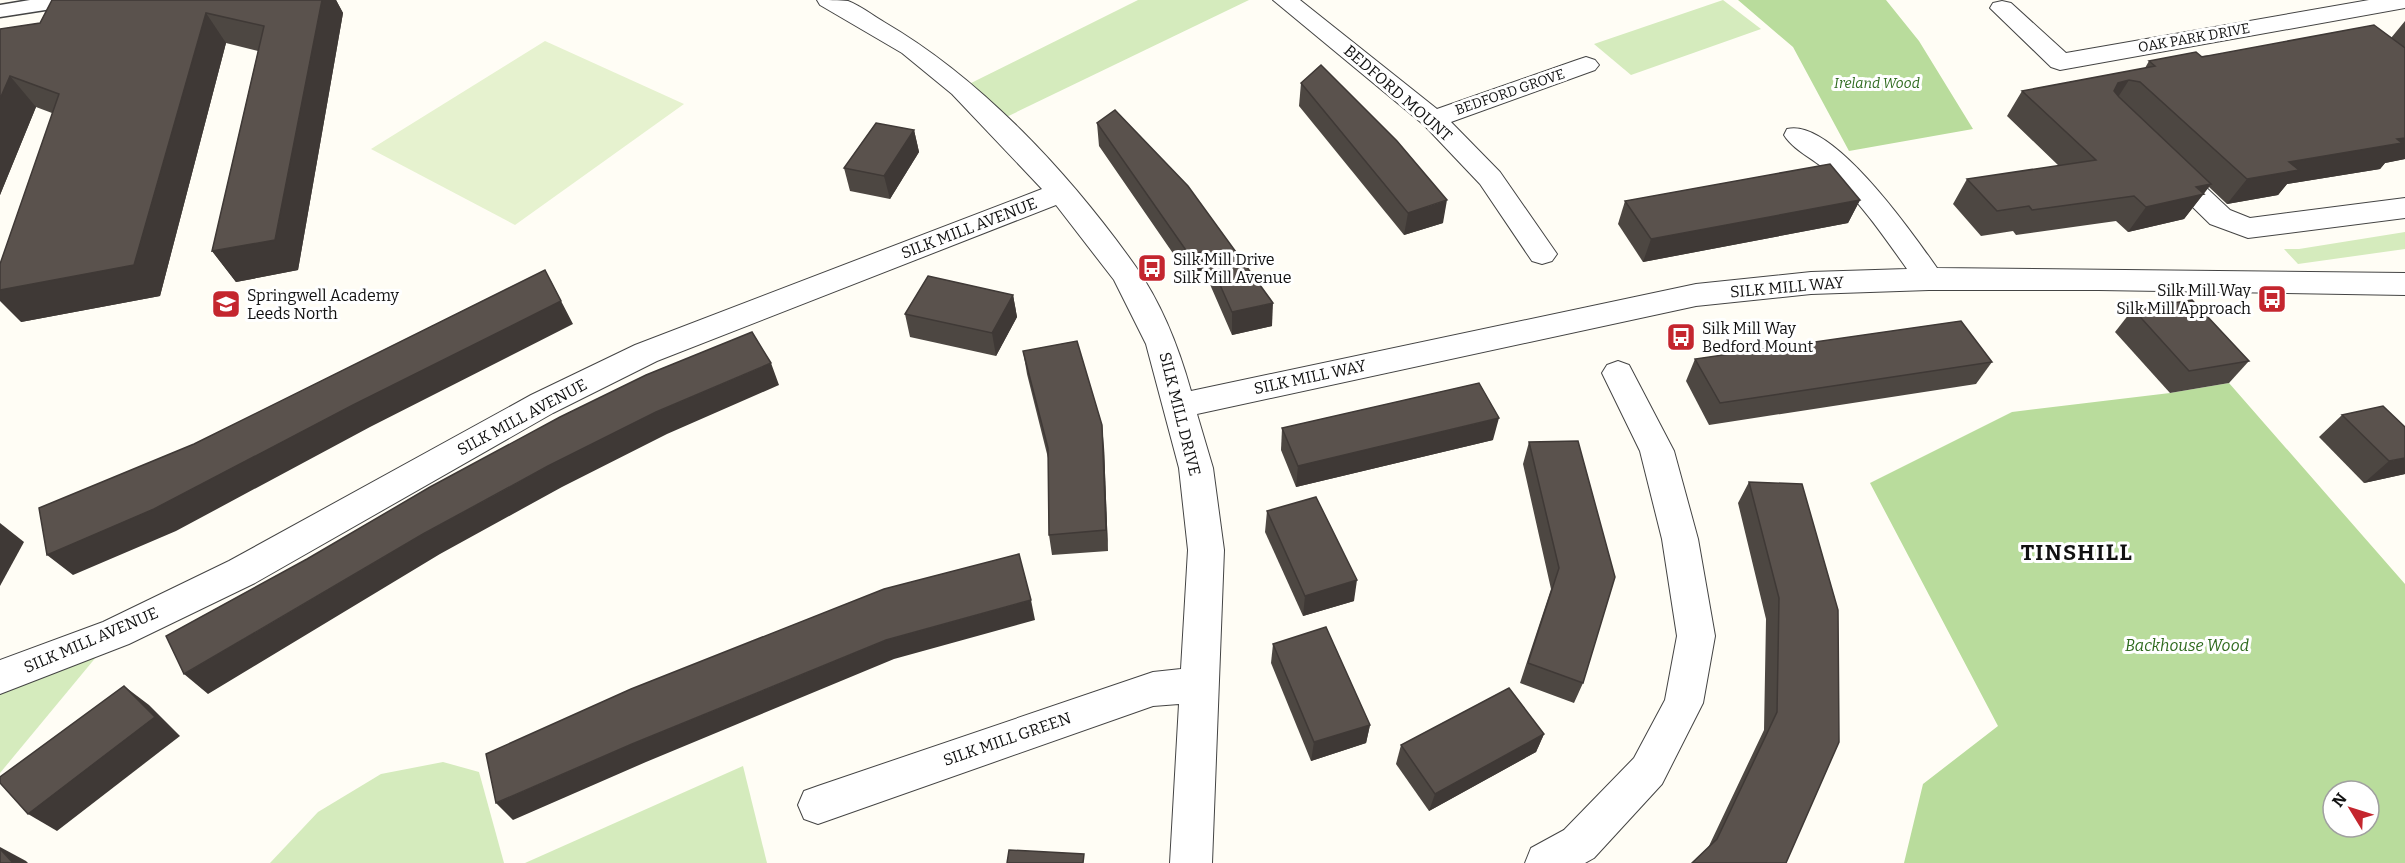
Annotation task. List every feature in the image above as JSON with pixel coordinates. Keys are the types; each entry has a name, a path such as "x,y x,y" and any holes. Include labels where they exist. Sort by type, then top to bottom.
{"street":[{"name":"SILK MILL DRIVE","path":"829,0 911,48 961,88 1061,192 1126,275 1162,345 1181,405 1196,468 1206,550 1191,863"},
{"name":"BEDFORD MOUNT","path":"1286,0 1433,119 1490,178 1542,254"},
{"name":"OAK PARK DRIVE","path":"2002,8 2060,62 2405,1"},
{"path":"2326,15 2353,34"},
{"name":"BEDFORD GROVE","path":"1433,119 1586,65"},
{"path":"1797,135 1823,150 1872,200 1929,279"},
{"path":"2146,147 2220,217 2248,228 2405,208"},
{"name":"SILK MILL AVENUE","path":"0,677 116,633 242,572 542,404 646,353 1061,192"},
{"name":"SILK MILL WAY","path":"1181,405 1696,296 1811,283 1929,279 2405,284"},
{"path":"1546,863 1579,844 1648,771 1684,703 1696,636 1680,539 1657,451 1618,373"},
{"name":"SILK MILL GREEN","path":"818,804 1153,689 1198,685"}],"lane":[{"path":"0,11 71,0"}],"green space":[{"path":"1138,0 1249,0 996,122 961,88"},
{"path":"1723,0 1761,29 1631,75 1594,44"},
{"name":"Ireland Wood","path":"1738,0 1886,0 1919,41 1973,129 1849,151 1793,47"},
{"path":"545,41 684,104 515,225 371,149"},
{"path":"2405,232 2405,249 2298,264 2284,249 2299,249"},
{"name":"Backhouse Wood","path":"2229,383 2405,584 2405,863 1904,863 1923,784 1998,726 1870,483 2012,412 2170,393"},
{"path":"116,633 0,773 0,677"},
{"path":"443,762 479,772 504,863 270,863 318,812 381,774"},
{"path":"743,766 767,863 525,863"}],"building":[{"path":"52,0 322,0 275,240 212,251 264,26 206,13 134,265 0,290 0,264 59,94 10,76 0,99 0,29 40,23"},
{"path":"2374,25 2405,48 2405,138 2397,139 2402,143 2289,162 2299,170 2247,179 2140,82 2129,80 2118,83 2114,91 2211,184 2196,187 2204,194 2146,207 2134,196 2032,210 2029,206 1997,211 1967,179 2096,160 2022,91 2155,66 2149,61 2196,52 2202,57"},
{"path":"1321,65 1397,141 1447,200 1408,213 1301,83"},
{"path":"1115,110 1188,186 1273,303 1232,312 1205,251 1190,256 1097,123"},
{"path":"876,123 914,130 884,176 844,168"},
{"path":"1830,164 1860,200 1651,239 1625,201"},
{"path":"545,270 561,301 353,405 154,509 47,555 39,508 194,444"},
{"path":"928,276 1013,295 992,333 905,314"},
{"path":"2192,300 2249,361 2189,371 2133,309"},
{"path":"1961,321 1992,362 1720,403 1695,359"},
{"path":"752,332 771,363 656,412 548,466 423,534 184,674 166,636 307,559 430,487 560,417 646,375"},
{"path":"1077,341 1102,425 1106,530 1049,535 1048,448 1023,351"},
{"path":"1479,383 1499,418 1298,466 1282,428"},
{"path":"2383,406 2405,427 2405,458 2389,461 2342,415"},
{"path":"1578,441 1615,577 1583,683 1528,663 1559,568 1529,442"},
{"path":"1749,482 1802,484 1838,610 1839,742 1786,863 1692,863 1717,839 1777,712 1779,598"},
{"path":"1316,497 1357,580 1305,596 1267,511"},
{"path":"1019,554 1031,600 886,640 632,744 496,803 486,754 631,689 884,589"},
{"path":"1326,627 1370,725 1314,742 1273,644"},
{"path":"124,686 155,717 28,814 0,783 0,777"},
{"path":"1509,688 1544,734 1435,794 1401,745"},
{"path":"0,849 13,863 0,863"},
{"path":"1009,850 1084,854 1083,863 1007,863"}],"place":[{"name":"Silk Mill Drive Silk Mill Avenue","path":"1152,268"},
{"name":"Silk Mill Way Silk Mill Approach","path":"2272,299"},
{"name":"Springwell Academy Leeds North","path":"226,304"},
{"name":"Silk Mill Way Bedford Mount","path":"1681,337"}],"district":[{"name":"TINSHILL","path":"2077,552"}]}
